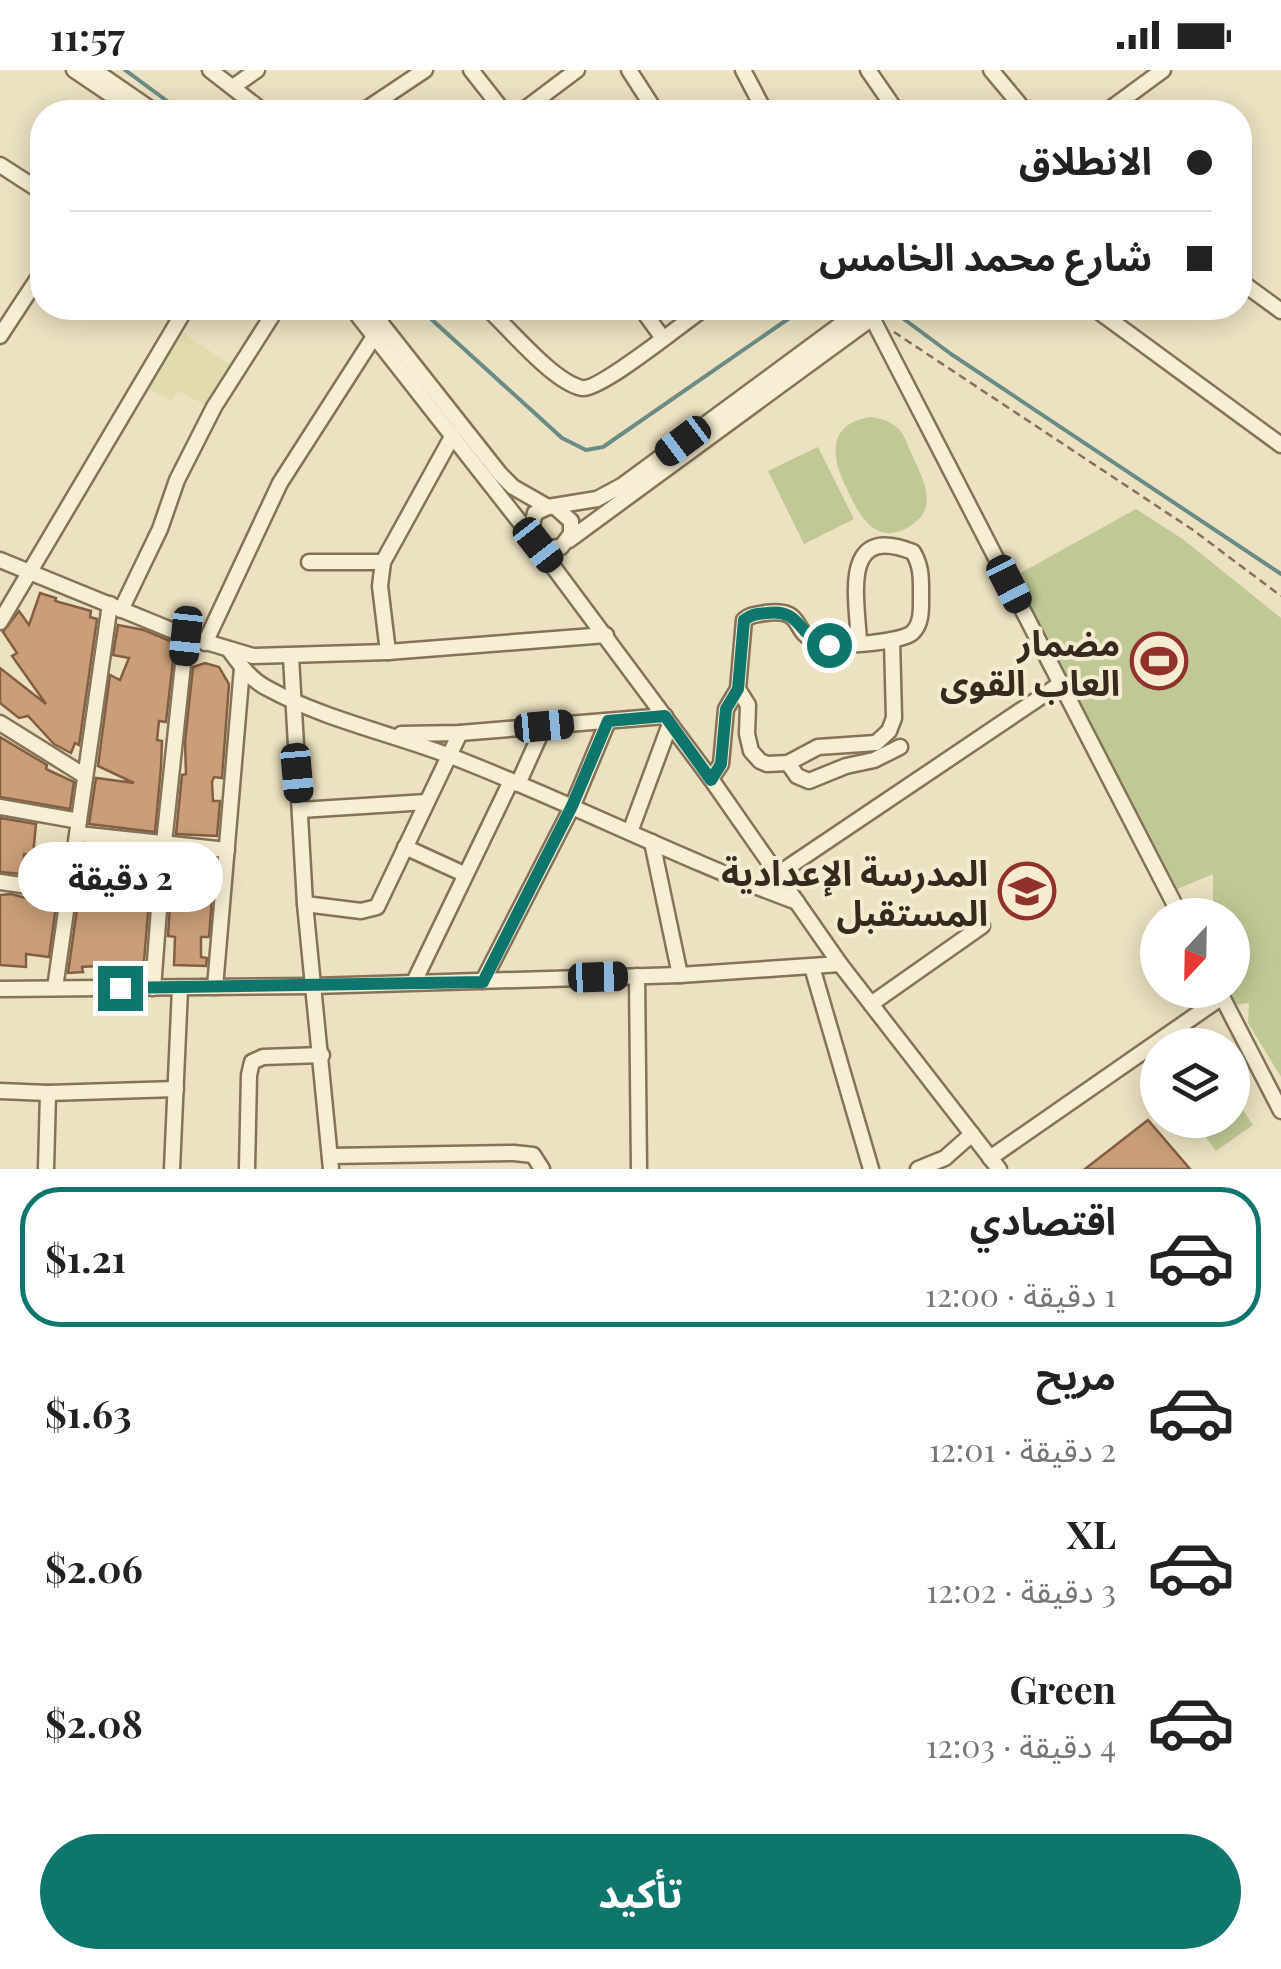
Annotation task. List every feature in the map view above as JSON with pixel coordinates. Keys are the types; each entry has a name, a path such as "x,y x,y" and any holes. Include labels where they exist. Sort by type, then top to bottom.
{"street":[{"path":"74,70 118,100"},
{"path":"94,70 138,100"},
{"path":"210,70 249,100"},
{"path":"233,87 257,70"},
{"path":"380,100 425,70"},
{"path":"471,70 495,100"},
{"path":"538,100 577,70"},
{"path":"629,70 648,100"},
{"path":"744,70 759,100"},
{"path":"868,70 889,100"},
{"path":"990,70 1016,100"},
{"path":"1118,100 1143,75 1163,70"},
{"path":"0,164 30,184"},
{"path":"0,336 30,290"},
{"path":"1252,290 1281,311"},
{"path":"0,622 179,320"},
{"path":"55,988 116,607 160,529 177,480 214,407 269,320"},
{"path":"367,320 513,487 571,520 564,564 573,591"},
{"path":"374,320 453,435 668,720 840,964 995,1163 1201,1008"},
{"path":"500,320 549,367 571,384 584,388 606,380 687,320"},
{"path":"650,320 662,337"},
{"path":"535,542 531,519 552,507 597,499 623,485 854,320"},
{"path":"535,542 549,549 567,542 855,320"},
{"path":"872,320 1171,898"},
{"path":"1110,320 1281,444"},
{"path":"205,643 280,483 378,329"},
{"path":"388,652 380,586 382,562 453,435"},
{"path":"711,780 721,764 726,709 738,689 742,628 750,615 791,615 816,642 859,642 892,640 912,633 919,624 921,569 912,552 890,546 871,548 862,554 856,568 859,642"},
{"path":"0,560 230,652 291,657 606,635"},
{"path":"310,562 382,562"},
{"path":"152,988 186,636"},
{"path":"738,689 748,705 751,750 760,761 788,763 818,748 876,743 889,732 894,718 892,640"},
{"path":"230,652 256,681 292,700 451,756 712,870 798,902"},
{"path":"291,657 306,904 330,1162 524,1153 538,1158 542,1169"},
{"path":"216,988 242,668"},
{"path":"778,874 1060,684"},
{"path":"390,734 668,720"},
{"path":"630,832 668,720"},
{"path":"483,982 572,806 608,721"},
{"path":"0,723 86,776"},
{"path":"414,982 464,874 544,726"},
{"path":"306,904 361,911 373,909 382,900 460,732"},
{"path":"788,763 796,776 806,780 834,761 860,764 900,747"},
{"path":"300,810 426,802"},
{"path":"0,807 79,828 227,850"},
{"path":"652,842 680,975"},
{"path":"404,847 464,874"},
{"path":"0,882 70,892"},
{"path":"871,1004 982,926"},
{"path":"0,989 483,982 840,964"},
{"path":"812,967 872,1169"},
{"path":"637,976 639,1169"},
{"path":"172,1169 180,988"},
{"path":"1227,1008 1281,1110"},
{"path":"246,1169 252,1062 271,1056 322,1054"},
{"path":"0,1091 176,1089"},
{"path":"46,1169 48,1093"},
{"path":"918,1169 945,1158 972,1134"}],"path":[{"path":"880,320 1192,530 1281,596"}],"shaded area":[{"path":"180,331 231,365 206,405 178,391 171,401 146,387"}],"green space":[{"path":"870,417 888,422 900,431 924,482 925,509 921,517 900,531 889,533 870,526 857,508 837,464 836,443 840,434 856,421"},
{"path":"818,447 854,519 804,544 768,471"},
{"path":"1136,509 1184,540 1281,618 1281,1077 1248,1023 1250,898 1213,898 1213,874 1175,890 1015,576"},
{"path":"1206,1138 1234,1138 1216,1151"}],"building":[{"path":"40,593 91,611 90,617 97,619 79,745 75,743 71,753 54,744 28,716 19,718 0,703 0,668 46,704 12,656 17,653 3,632 19,611 29,625"},
{"path":"118,625 144,630 175,643 166,722 159,721 157,740 162,741 155,832 89,824 96,778 134,783 98,766 110,675 120,680 129,658 113,655"},
{"path":"205,663 219,667 229,684 222,778 214,777 212,782 213,801 220,801 217,836 176,834 182,775 186,774 185,742 193,667"},
{"path":"0,737 47,765 46,769 74,782 70,809 0,797"},
{"path":"0,818 36,824 33,855 24,854 22,874 0,872"},
{"path":"86,846 153,853 143,973 96,966 68,973"},
{"path":"198,858 215,859 209,937 201,937 201,957 207,958 206,966 174,965 175,937 168,936 171,890 179,890 180,867 197,868"},
{"path":"11,894 56,906 49,957 26,954 26,967 0,965 0,895"},
{"path":"1140,1126 1140,1138 1163,1138 1190,1169 1085,1169"}],"waterway":[{"path":"125,70 166,100"},
{"path":"432,320 562,438 586,450 603,447 787,320"},
{"path":"905,320 1281,574"}],"place":[{"name":"مضمار العاب القوى","path":"1159,661"},
{"name":"المدرسة الإعدادية المستقبل","path":"1027,891"}],"route":[{"path":"120,988 483,982 572,806 608,721 665,716 711,780 721,764 726,709 738,689 744,620 750,615 791,615 806,636 829,645"}]}
